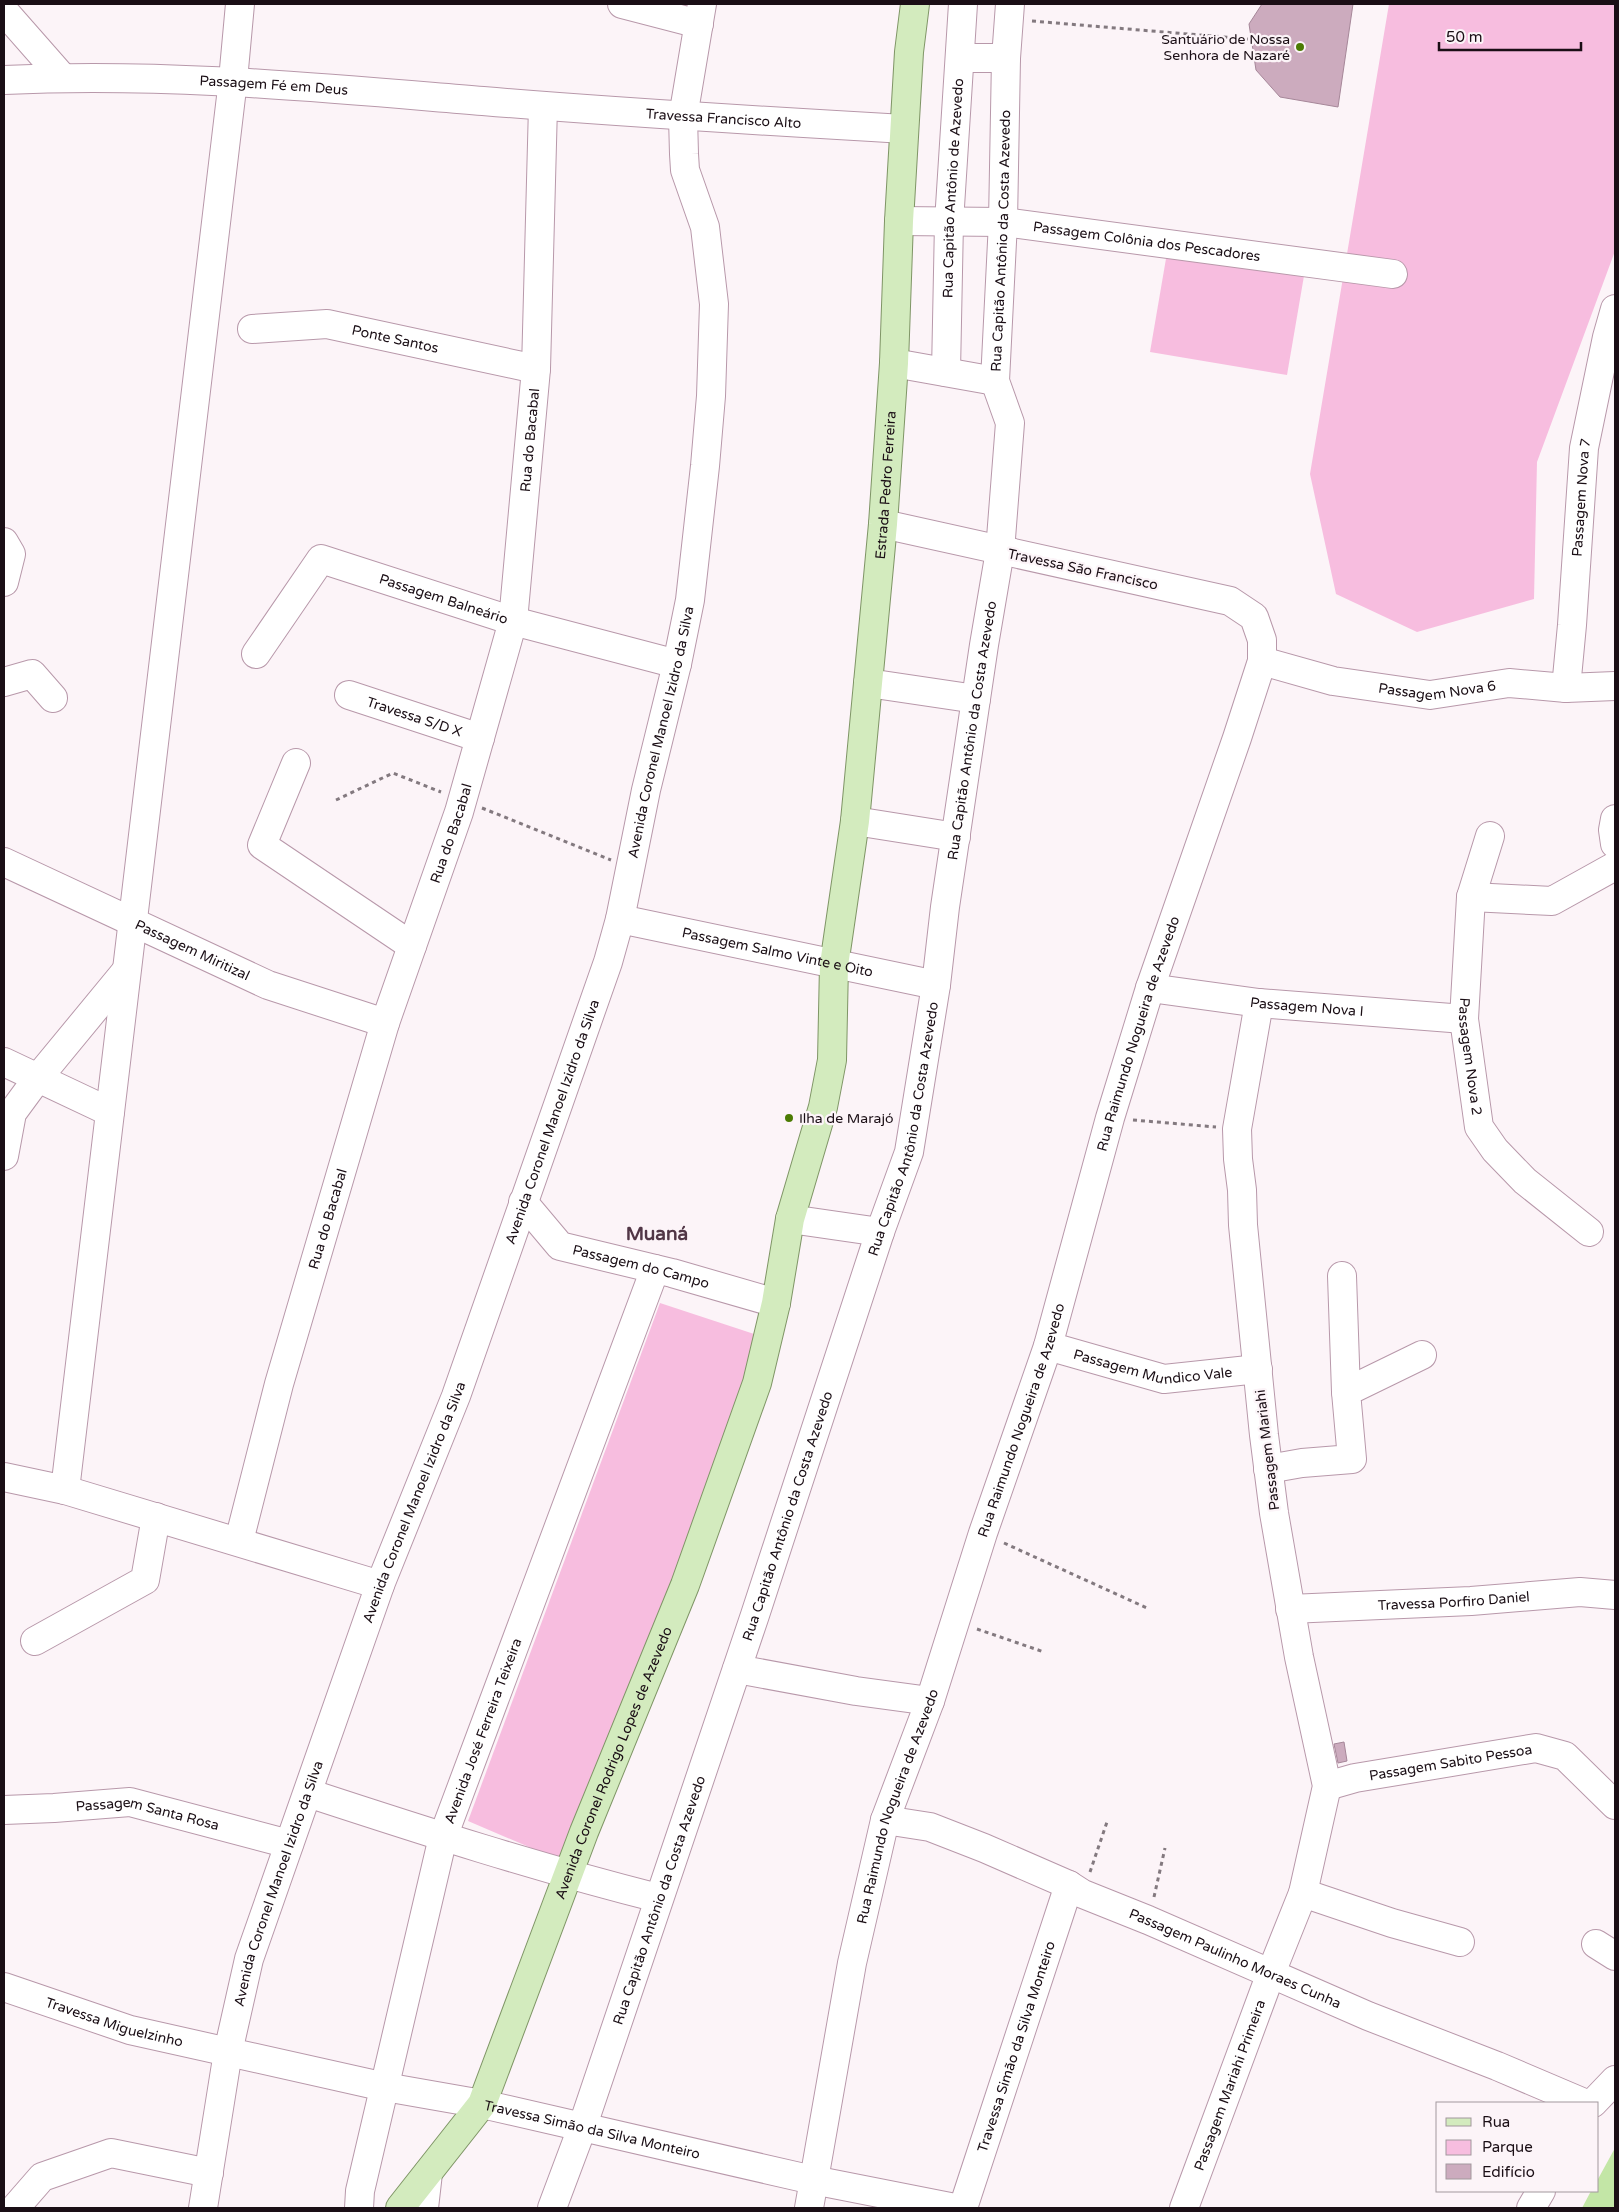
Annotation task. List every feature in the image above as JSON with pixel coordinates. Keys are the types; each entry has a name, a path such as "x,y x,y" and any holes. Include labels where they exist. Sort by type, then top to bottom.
{"main road":[{"name":"Estrada Pedro Ferreira","path":"790,1219 823,1107 832,1060 834,965 855,821 884,524 894,364 898,221 909,52 915,4"},
{"name":"Avenida Coronel Rodrigo Lopes de Azevedo","path":"400,2208 482,2104 584,1832 685,1585 757,1383 776,1303 790,1219"}],"street":[{"path":"65,1490 233,80 240,4"},
{"path":"622,4 700,14"},
{"name":"Rua Capitão Antônio de Azevedo","path":"946,372 949,222 956,94 961,58 964,4"},
{"path":"4,11 62,77"},
{"name":"Rua Capitão Antônio da Costa Azevedo","path":"552,2208 582,2128 658,1898 737,1669 880,1232 909,1152 936,984 976,699 1000,551 1010,423 995,381 1003,222 1006,58 1010,11"},
{"name":"Avenida Coronel Manoel Izidro da Silva","path":"203,2208 228,2052 250,1959 380,1585 456,1396 608,962 620,919 646,790 677,664 690,600 705,466 711,396 714,304 705,227 685,170 683,117 700,14"},
{"path":"961,58 1006,58"},
{"name":"Passagem Fé em Deus","path":"4,80 62,77 233,80 543,106"},
{"name":"Travessa Francisco Alto","path":"543,106 683,117 904,129"},
{"name":"Rua do Bacabal","path":"239,1541 279,1384 385,1023 459,812 514,621 536,369 543,106"},
{"name":"Passagem Colônia dos Pescadores","path":"898,221 1003,222 1393,274"},
{"name":"Passagem Nova 7","path":"1566,688 1584,448 1607,337 1615,309"},
{"name":"Ponte Santos","path":"252,329 327,324 536,369"},
{"path":"894,364 995,381"},
{"name":"Travessa São Francisco","path":"884,524 1230,601 1254,617 1262,651"},
{"path":"4,542 11,554 4,582"},
{"name":"Passagem Balneário","path":"256,654 321,559 514,621 677,664"},
{"name":"Passagem Nova 6","path":"1262,651 1333,680 1430,695 1509,683 1566,688 1615,686"},
{"name":"Rua Raimundo Nogueira de Azevedo","path":"809,2208 852,1963 885,1820 930,1701 983,1533 1048,1346 1110,1118 1150,988 1237,738 1262,651"},
{"path":"4,682 32,674 52,698"},
{"path":"868,683 976,699"},
{"name":"Travessa S/D X","path":"349,695 480,738"},
{"path":"296,763 262,846 412,946"},
{"path":"1615,819 1613,830 1615,844"},
{"path":"855,821 956,837"},
{"name":"Passagem Nova 2","path":"1490,836 1471,897 1464,1019 1479,1126 1495,1150 1525,1181 1589,1232"},
{"name":"Passagem Miritizal","path":"4,862 268,985 385,1023"},
{"path":"1471,897 1552,901 1615,866"},
{"name":"Passagem Salmo Vinte e Oito","path":"620,919 834,965 936,984"},
{"path":"4,1156 12,1113 37,1079 134,962 168,938"},
{"name":"Passagem Nova I","path":"1150,988 1259,1003 1464,1019"},
{"name":"Passagem Mariahi","path":"1259,1003 1237,1129 1238,1159 1268,1470 1290,1608 1327,1786 1303,1893"},
{"path":"4,1062 110,1112"},
{"name":"Passagem do Campo","path":"523,1202 560,1246 655,1269 776,1303"},
{"path":"790,1219 880,1232"},
{"name":"Avenida José Ferreira Teixeira","path":"358,2208 360,2192 443,1838 655,1269"},
{"path":"1268,1470 1302,1463 1352,1459 1346,1392 1342,1276"},
{"name":"Passagem Mundico Vale","path":"1048,1346 1164,1379 1258,1369"},
{"path":"1346,1392 1422,1355"},
{"path":"4,1477 65,1490 380,1585"},
{"path":"35,1641 144,1580 156,1517"},
{"name":"Travessa Porfiro Daniel","path":"1290,1608 1471,1601 1580,1592 1615,1595"},
{"path":"737,1669 856,1691 930,1701"},
{"name":"Passagem Sabito Pessoa","path":"1327,1786 1355,1778 1536,1748 1565,1756 1615,1805"},
{"path":"308,1793 443,1838 569,1876 658,1898"},
{"name":"Passagem Santa Rosa","path":"4,1810 130,1802 289,1844"},
{"name":"Passagem Paulinho Moraes Cunha","path":"885,1820 930,1826 1368,2016 1497,2066 1582,2102"},
{"name":"Travessa Simão da Silva Monteiro","path":"963,2208 1076,1889"},
{"path":"1303,1893 1392,1923 1460,1942"},
{"name":"Passagem Mariahi Primeira","path":"1184,2208 1271,1973 1303,1893"},
{"name":"Travessa Miguelzinho","path":"4,1987 130,2030 228,2052"},
{"name":"Travessa Simão da Silva Monteiro","path":"228,2052 385,2087 482,2104 813,2180 955,2208"},
{"path":"1594,2102 1615,2080"},
{"path":"15,2208 42,2177 111,2153 209,2173"},
{"path":"424,2208 428,2173"},
{"path":"1531,2208 1540,2192"}],"path":[{"path":"1010,11 1248,39"},
{"path":"1110,1118 1237,1129"},
{"path":"983,1533 1147,1608"},
{"path":"955,1622 1044,1652"},
{"path":"1076,1889 1107,1822"},
{"path":"1148,1920 1165,1848"}],"green space":[{"path":"1389,4 1615,4 1615,251 1537,462 1534,599 1417,632 1336,594 1310,474"},
{"path":"1168,247 1305,270 1287,375 1150,352"},
{"path":"660,1303 766,1338 571,1865 468,1821"}],"shaded area":[{"path":"1615,2148 1615,2208 1582,2208 1590,2192 1599,2192 1599,2177"}],"building":[{"name":"Santuário de Nossa Senhora de Nazaré","path":"1262,4 1353,4 1338,107 1280,97 1256,70 1249,24"},
{"path":"1344,1742 1347,1761 1338,1763 1334,1744"}],"place":[{"name":"Santuário de Nossa Senhora de Nazaré","path":"1300,47"},
{"name":"Ilha de Marajó","path":"789,1118"}],"district":[{"name":"Muaná","path":"657,1233"}]}
